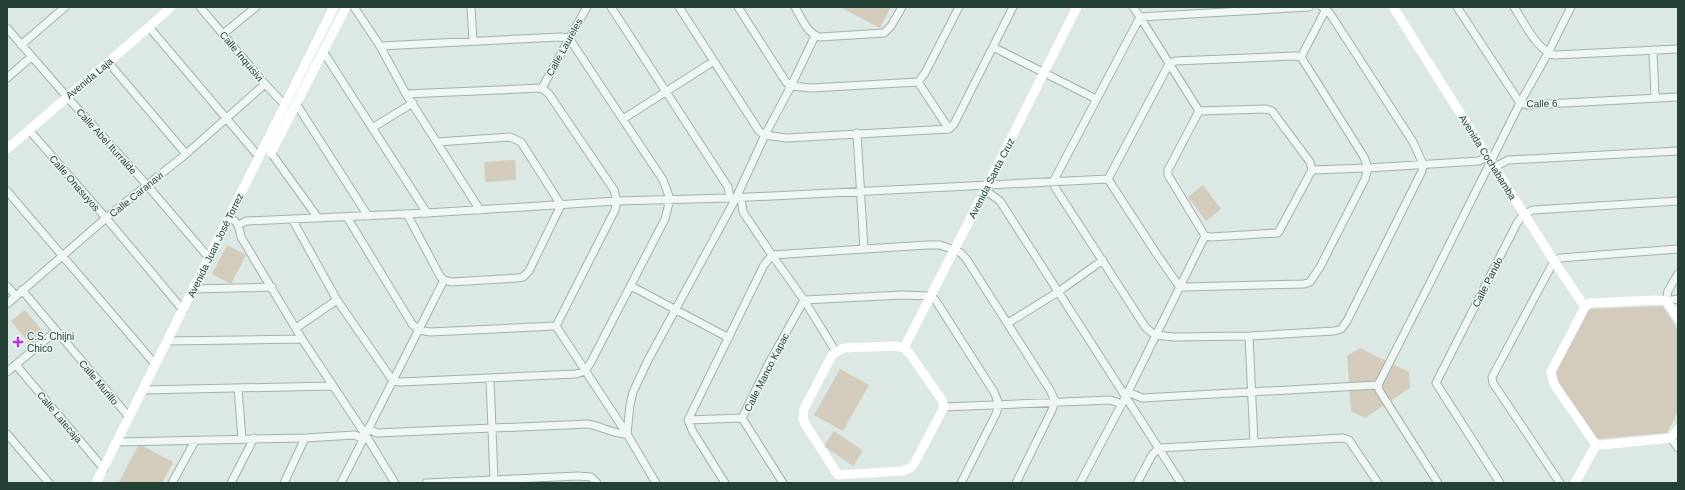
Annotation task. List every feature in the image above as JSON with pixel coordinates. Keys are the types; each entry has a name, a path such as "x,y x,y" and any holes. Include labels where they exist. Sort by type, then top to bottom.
{"street":[{"path":"21,45 65,7"},
{"name":"Avenida Laja","path":"7,149 171,7"},
{"name":"Calle Inquisivi","path":"200,7 265,84 285,105"},
{"path":"223,34 256,7"},
{"name":"Avenida Juan José Torrez","path":"96,483 118,442 142,390 334,7"},
{"path":"271,154 324,53 346,7"},
{"path":"354,7 380,46 406,94 480,210"},
{"path":"471,7 473,41"},
{"name":"Calle Laureles","path":"542,88 587,7"},
{"path":"611,7 772,255 804,300 836,352"},
{"path":"679,7 754,125 764,135 786,138 949,129 954,124 1013,7"},
{"path":"738,7 786,82 791,86 811,88 918,82 925,73 959,7"},
{"path":"795,7 815,36"},
{"path":"815,36 884,33 902,7"},
{"name":"Avenida Santa Cruz","path":"904,348 1077,7"},
{"path":"1133,7 1199,111"},
{"path":"1140,17 1309,7"},
{"name":"Avenida Cochabamba","path":"1393,7 1554,261 1585,307"},
{"name":"Calle 6","path":"1457,7 1520,103 1527,105 1678,97"},
{"path":"1514,7 1541,48 1548,53 1555,55 1678,50"},
{"path":"1378,385 1520,103 1548,53 1571,7"},
{"path":"1140,17 1054,182 1056,189 1146,328 1156,335 1174,337 1249,336 1334,331 1341,329 1347,321 1422,171 1423,164 1413,142 1329,12 1324,8 1301,57"},
{"path":"149,27 259,157"},
{"name":"Calle Abel Iturralde","path":"7,28 66,97 147,185 209,258"},
{"path":"627,434 633,392 648,360 736,198 764,135 791,86 815,36"},
{"path":"292,219 337,300 393,381 401,382 576,374 585,371 631,286 665,219 670,199 663,180 569,38 560,37 380,46"},
{"path":"993,47 1096,99"},
{"path":"1653,50 1655,98"},
{"path":"324,53 427,213"},
{"path":"7,78 31,57"},
{"path":"1301,57 1364,157 1368,168 1365,179 1320,266 1310,282 1296,284 1180,286 1156,253 1108,179 1169,64 1175,61 1301,57"},
{"path":"623,119 714,61"},
{"path":"108,62 186,154"},
{"path":"918,82 949,129"},
{"name":"Calle Caranavi","path":"7,304 106,218 186,154 265,84"},
{"path":"406,94 542,88 549,94 614,190 617,201 614,210 556,326"},
{"path":"372,128 413,103"},
{"path":"297,105 368,216"},
{"path":"1266,109 1272,111 1310,162 1312,170 1278,233 1211,237 1205,236 1168,175 1168,170 1199,111 1266,109"},
{"name":"Calle Onasuyos","path":"29,130 106,218 183,310"},
{"path":"857,133 864,249"},
{"path":"437,142 510,137 517,139 522,142 561,205"},
{"path":"265,145 318,218"},
{"path":"1312,170 1678,151"},
{"path":"239,225 246,221 427,213 617,201 736,198 861,191 987,187 1108,179"},
{"path":"987,187 1000,201 1125,398 1181,483"},
{"path":"7,191 155,364"},
{"path":"1524,214 1533,210 1678,201"},
{"path":"407,214 440,276 444,280 451,282 523,277 529,272 561,205"},
{"name":"Calle Pando","path":"1500,483 1436,383 1524,214"},
{"path":"229,217 236,221 239,225 241,237 302,339 365,434 395,483"},
{"path":"347,217 412,324 419,330 430,332 556,326"},
{"path":"1080,483 1125,398 1205,236"},
{"path":"725,483 693,432 688,420 764,265 772,255 940,245 961,253 967,260 1050,390 1055,401 1016,483"},
{"path":"1560,483 1492,380 1554,261 1560,258 1678,249"},
{"path":"1008,323 1058,292 1103,260"},
{"path":"1678,274 1668,291 1666,301 1678,318"},
{"path":"341,483 444,280"},
{"path":"7,286 16,296"},
{"path":"631,286 729,338"},
{"path":"193,289 272,287"},
{"name":"Calle Murillo","path":"22,290 129,417"},
{"path":"804,300 902,295 931,296 994,392 999,404 996,414 961,483"},
{"path":"1678,299 1666,301 1654,300 1590,303 1585,307 1551,372 1554,384 1596,445 1602,446 1672,438 1678,430"},
{"path":"296,328 337,300"},
{"name":"Calle Manco Kapac","path":"784,483 742,418 768,365 804,300"},
{"path":"556,326 627,434 656,483"},
{"path":"7,372 56,331"},
{"path":"1249,336 1254,443"},
{"path":"167,342 302,339"},
{"path":"895,346 904,348 942,400 944,407 914,464 910,468 902,471 836,479 803,418 804,409 832,355 843,348 895,346"},
{"name":"Calle Latecaja","path":"16,365 104,469"},
{"path":"490,378 494,480"},
{"path":"944,407 1055,401 1110,400 1378,385"},
{"path":"1378,385 1438,483"},
{"path":"142,390 332,386"},
{"path":"238,388 242,439"},
{"path":"688,420 742,418"},
{"path":"118,442 305,438 377,433 588,424 622,434 627,434"},
{"path":"7,434 49,483"},
{"path":"231,483 254,438"},
{"path":"284,483 305,438"},
{"path":"1137,483 1152,455 1159,448 1343,438 1349,440 1378,483"},
{"path":"1672,438 1678,448"},
{"path":"172,483 195,441"},
{"path":"1575,483 1596,445"},
{"path":"426,483 578,476 597,483"}],"shaded area":[{"path":"840,7 891,7 880,28"},
{"path":"515,160 516,180 485,182 484,162"},
{"path":"1203,185 1221,209 1206,221 1188,197"},
{"path":"227,245 246,255 231,284 212,274"},
{"path":"1663,306 1678,330 1678,412 1667,433 1596,439 1553,374 1586,309"},
{"path":"25,310 44,333 31,345 11,321"},
{"path":"1360,348 1409,372 1410,388 1365,418 1351,411 1347,356"},
{"path":"840,369 869,385 843,431 814,415"},
{"path":"834,431 863,451 853,466 824,446"},
{"path":"139,444 173,462 162,483 119,482"}],"place":[{"name":"C.S. Chijni Chico","path":"18,342"}]}
